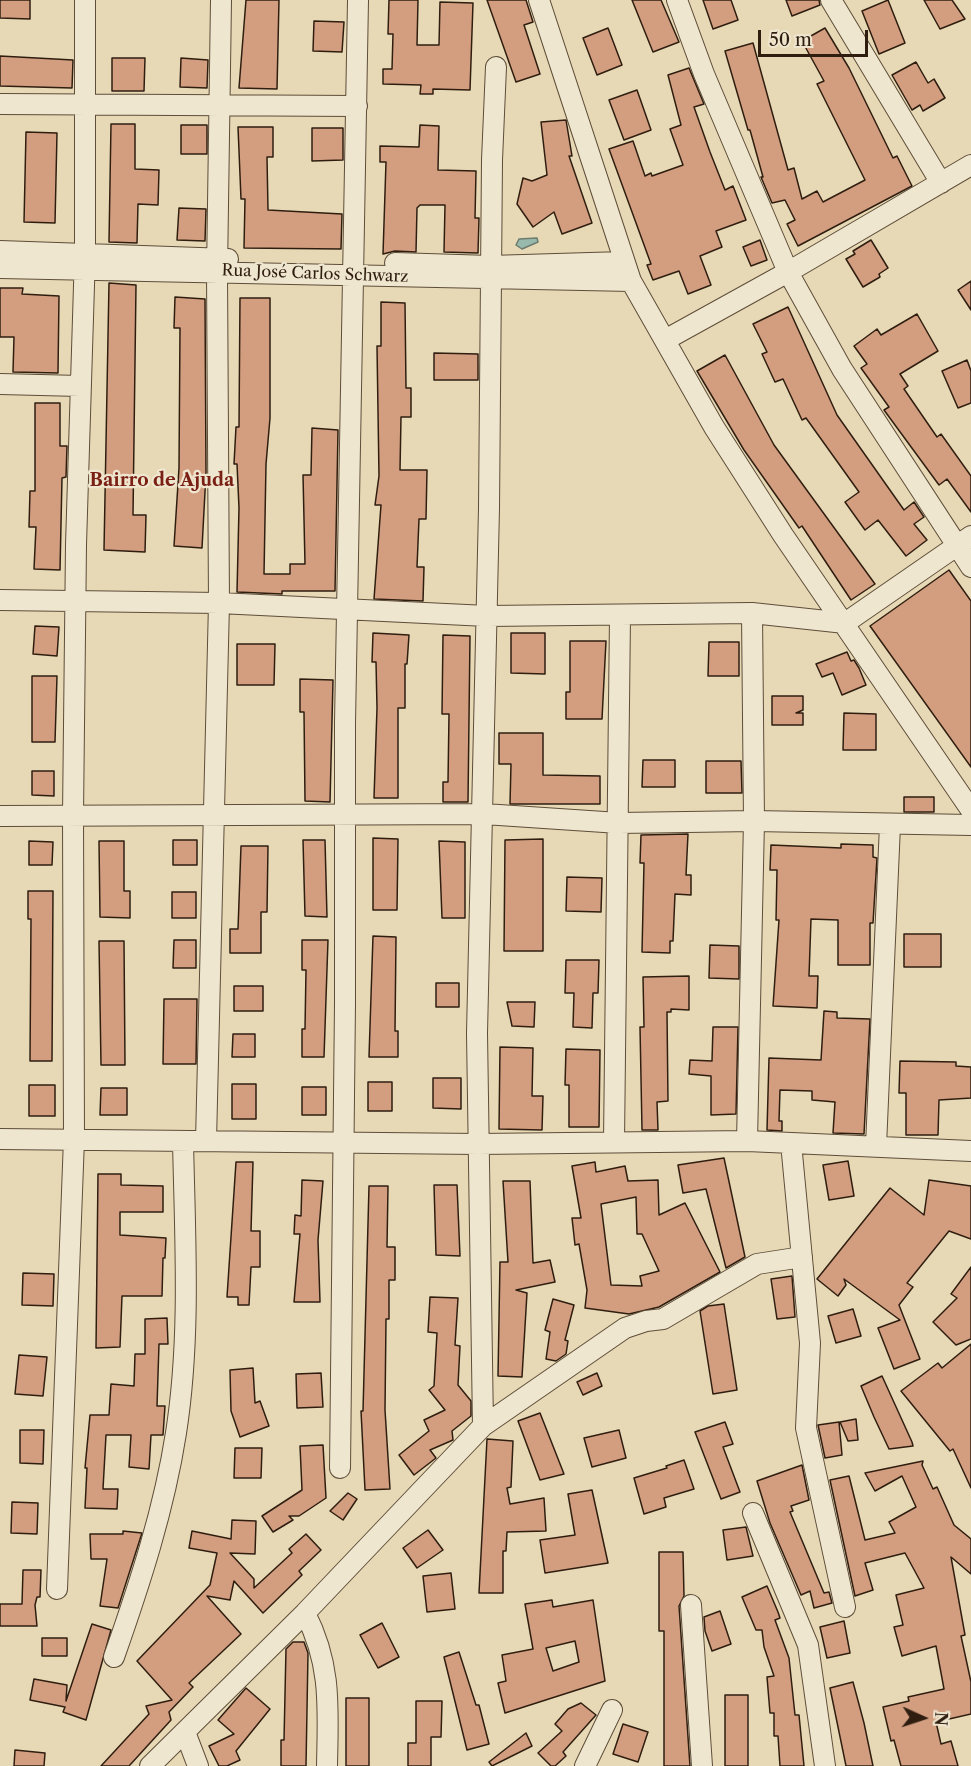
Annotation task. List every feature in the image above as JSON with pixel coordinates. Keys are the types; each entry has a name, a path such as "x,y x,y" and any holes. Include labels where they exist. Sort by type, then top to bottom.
{"street":[{"path":"57,1589 74,1139 73,815 80,386 85,262 85,0"},
{"path":"206,1141 219,603 218,265 221,0"},
{"path":"340,1468 345,1004 344,815 358,0"},
{"path":"539,0 599,177 623,262 631,280 714,427 783,535 971,810"},
{"path":"676,0 704,74 788,272 842,369 964,542 971,567"},
{"path":"831,0 941,183"},
{"path":"483,1426 477,1033 484,814 490,273 496,68"},
{"path":"0,104 357,106"},
{"path":"665,340 788,272 971,165"},
{"name":"Rua José Carlos Schwarz","path":"0,251 85,262"},
{"name":"Rua José Carlos Schwarz","path":"0,268 85,262 354,268 631,280"},
{"name":"Rua José Carlos Schwarz","path":"490,273 623,262"},
{"path":"0,384 80,386"},
{"path":"0,600 219,603 487,616 752,613 845,623 964,542"},
{"path":"747,1141 754,821 752,613"},
{"path":"614,1141 620,616"},
{"path":"0,816 484,814 619,823 754,821 971,825"},
{"path":"876,1146 890,825"},
{"path":"0,1139 478,1144 747,1141 971,1151"},
{"path":"114,1657 145,1567 163,1500 176,1432 184,1361 186,1288 183,1142"},
{"path":"791,1143 810,1343 806,1428 845,1607"},
{"path":"150,1766 304,1613 483,1426 615,1334 646,1321 663,1319 757,1264 802,1257"},
{"path":"753,1513 808,1645 825,1766"},
{"path":"691,1605 702,1766"},
{"path":"304,1613 317,1636 325,1665 328,1696 327,1766"},
{"path":"585,1766 612,1710"},
{"path":"185,1732 198,1766"}],"shaded area":[{"path":"537,238 538,242 522,249 516,245 519,239"}],"building":[{"path":"0,0 30,0 30,19 0,18"},
{"path":"246,0 279,0 277,89 239,88"},
{"path":"389,0 418,0 417,45 439,45 440,2 473,3 470,90 433,89 433,94 420,94 421,85 383,84 383,69 392,69 393,34 388,34"},
{"path":"487,0 526,0 533,22 524,25 540,74 516,82"},
{"path":"632,0 661,0 679,42 653,52"},
{"path":"703,0 731,0 738,20 713,29"},
{"path":"786,0 819,0 820,5 792,16"},
{"path":"888,0 905,43 879,54 862,11"},
{"path":"924,0 952,0 965,19 940,29"},
{"path":"314,21 344,22 342,52 313,51"},
{"path":"608,28 622,65 597,75 583,38"},
{"path":"825,28 849,68 893,158 897,156 912,186 798,246 787,224 795,220 785,200 772,203 761,177 763,177 750,130 748,130 725,51 753,43 788,170 794,168 802,199 817,191 823,202 865,180 817,84 824,81 802,41"},
{"path":"0,56 73,60 72,88 0,86"},
{"path":"112,58 145,58 144,91 112,91"},
{"path":"181,58 208,60 207,88 180,87"},
{"path":"916,62 928,83 934,79 945,98 923,111 920,105 912,110 892,75"},
{"path":"689,68 704,104 694,107 710,152 725,190 733,186 746,220 716,231 722,247 700,256 711,285 688,294 679,271 653,280 647,265 651,264 609,149 633,141 645,176 651,173 652,176 683,165 670,129 681,125 668,75"},
{"path":"637,90 651,130 624,140 609,100"},
{"path":"566,120 572,156 569,156 592,223 562,234 554,212 533,227 517,204 523,178 532,181 547,175 541,122"},
{"path":"111,124 135,124 135,169 159,170 158,205 138,204 137,243 109,242"},
{"path":"181,125 207,125 207,154 181,154"},
{"path":"420,125 439,126 438,170 476,171 475,218 479,218 478,253 444,252 445,205 420,205 417,208 416,252 395,251 383,254 386,162 380,162 380,146 419,147"},
{"path":"238,127 273,127 273,157 267,157 268,210 342,214 341,249 244,248 245,199 241,199"},
{"path":"312,128 343,128 343,160 312,161"},
{"path":"26,132 57,133 55,223 24,222"},
{"path":"179,208 206,209 205,241 177,240"},
{"path":"760,240 767,260 751,266 743,247"},
{"path":"871,240 888,268 879,274 880,277 863,287 846,259 855,254 853,251"},
{"path":"971,281 971,310 958,290"},
{"path":"109,283 136,285 133,515 146,515 145,552 104,550"},
{"path":"0,288 23,288 22,294 59,296 58,373 13,372 14,337 0,337"},
{"path":"175,297 205,299 206,473 202,548 174,546 179,468 180,328 174,328"},
{"path":"240,298 270,298 270,418 266,464 264,574 290,574 290,564 305,564 303,475 311,475 312,428 338,430 335,591 282,591 282,594 237,592 239,508 237,464 234,464 236,427 239,427"},
{"path":"381,302 405,303 406,388 411,388 411,417 401,417 400,470 427,470 426,519 419,519 417,567 424,567 423,601 374,599 381,505 375,505 379,476 377,346 381,346"},
{"path":"788,307 837,415 904,510 914,502 924,517 914,524 927,540 906,556 878,520 865,530 845,502 859,492 806,418 802,420 783,379 775,382 762,354 767,352 753,324"},
{"path":"917,314 938,351 900,374 908,386 904,389 937,437 941,434 971,476 971,512 947,479 939,485 884,410 889,407 861,368 867,364 854,346 877,329 881,335"},
{"path":"434,353 478,354 478,380 434,380"},
{"path":"725,355 774,445 875,584 851,600 802,526 799,528 744,450 697,371"},
{"path":"967,360 971,371 971,403 958,408 942,371"},
{"path":"35,403 60,403 60,446 67,446 66,477 62,478 60,570 34,569 36,527 29,527 30,491 35,491"},
{"path":"949,570 971,601 971,767 870,626"},
{"path":"35,626 59,627 57,656 33,654"},
{"path":"373,633 409,635 407,664 405,664 405,708 398,708 398,798 374,798 377,708 376,662 372,662"},
{"path":"511,633 545,633 545,674 511,673"},
{"path":"443,635 470,636 468,802 443,802 443,782 448,782 449,714 442,714"},
{"path":"570,641 606,641 602,719 566,719 566,692 570,692"},
{"path":"709,642 739,642 739,676 708,676"},
{"path":"237,644 275,644 274,685 237,685"},
{"path":"847,652 851,661 854,660 859,668 866,685 842,695 833,673 822,677 816,664"},
{"path":"32,676 57,676 55,742 32,742"},
{"path":"300,679 333,680 330,802 305,801 304,712 300,712"},
{"path":"772,696 803,696 803,710 796,713 803,713 803,725 772,725"},
{"path":"844,713 876,714 876,750 843,750"},
{"path":"499,733 543,733 543,775 600,776 600,804 510,804 511,764 499,764"},
{"path":"643,760 675,760 675,787 642,787"},
{"path":"706,761 741,761 742,793 706,793"},
{"path":"32,771 54,771 54,796 32,795"},
{"path":"904,797 934,797 934,812 904,812"},
{"path":"688,834 686,875 691,875 691,895 675,894 673,941 670,941 670,953 642,952 644,863 640,863 641,835"},
{"path":"373,838 398,839 397,910 373,910"},
{"path":"543,839 543,951 504,951 505,840"},
{"path":"173,840 197,840 197,865 173,865"},
{"path":"303,840 325,840 327,917 305,916"},
{"path":"29,841 53,842 52,865 29,865"},
{"path":"99,841 124,841 124,891 130,891 130,918 100,917"},
{"path":"439,841 465,842 465,918 442,918"},
{"path":"841,844 873,845 873,857 877,858 873,923 870,923 870,965 838,965 838,920 811,919 809,976 818,976 817,1008 773,1006 779,920 776,920 777,870 770,870 771,845 841,848"},
{"path":"241,846 268,846 267,912 261,912 261,953 230,953 230,929 238,929"},
{"path":"567,877 602,878 601,912 566,911"},
{"path":"28,891 53,891 52,1061 30,1061 31,919 28,919"},
{"path":"172,892 196,892 196,918 172,918"},
{"path":"904,934 941,934 941,967 904,967"},
{"path":"373,936 396,937 395,1031 398,1031 398,1057 369,1057"},
{"path":"174,940 196,940 196,968 173,968"},
{"path":"302,940 328,940 324,1057 302,1057 306,970 302,970"},
{"path":"99,941 124,941 125,1065 101,1065"},
{"path":"710,945 739,946 739,979 709,978"},
{"path":"566,960 599,960 598,993 593,993 592,1028 573,1027 574,993 565,993"},
{"path":"689,976 689,1010 671,1009 671,1012 667,1012 668,1101 657,1102 658,1130 642,1130 640,1027 644,1027 643,977"},
{"path":"436,983 459,983 459,1007 436,1007"},
{"path":"234,986 263,986 263,1011 234,1011"},
{"path":"164,999 197,999 196,1064 163,1064"},
{"path":"507,1002 535,1002 534,1027 512,1026"},
{"path":"824,1011 837,1012 837,1018 870,1019 864,1134 833,1133 835,1102 812,1100 812,1091 780,1090 779,1121 782,1121 782,1131 767,1130 769,1058 821,1060"},
{"path":"713,1027 738,1027 736,1114 711,1115 711,1076 689,1074 690,1060 712,1061"},
{"path":"233,1034 255,1034 255,1057 232,1057"},
{"path":"500,1047 533,1048 532,1096 543,1096 542,1130 499,1129"},
{"path":"566,1049 600,1050 599,1127 569,1127 569,1085 565,1085"},
{"path":"900,1061 956,1062 956,1066 971,1067 971,1098 939,1100 938,1135 906,1135 906,1093 899,1093"},
{"path":"433,1078 461,1078 461,1109 433,1108"},
{"path":"368,1082 392,1082 392,1111 368,1111"},
{"path":"232,1084 256,1084 256,1119 232,1119"},
{"path":"29,1085 55,1085 55,1116 29,1116"},
{"path":"302,1087 326,1087 326,1115 302,1115"},
{"path":"101,1088 127,1088 127,1115 100,1115"},
{"path":"724,1158 745,1257 726,1268 706,1189 683,1193 678,1165"},
{"path":"848,1161 854,1196 829,1200 823,1165"},
{"path":"236,1162 253,1162 251,1231 260,1231 260,1267 251,1267 249,1305 238,1305 238,1297 227,1297"},
{"path":"595,1162 596,1172 625,1166 628,1181 658,1180 659,1215 685,1203 720,1272 659,1307 629,1314 585,1308 587,1290 579,1244 575,1245 572,1218 581,1218 572,1166","holes":["636,1197 637,1234 642,1234 659,1271 640,1276 642,1286 611,1285 601,1204"]},
{"path":"98,1174 121,1174 121,1185 163,1186 163,1212 120,1212 120,1235 166,1238 162,1296 122,1296 120,1347 96,1348"},
{"path":"302,1180 323,1181 318,1240 320,1302 294,1302 300,1234 294,1234 295,1215 301,1216"},
{"path":"929,1180 971,1186 971,1239 949,1231 907,1283 913,1287 899,1305 920,1359 894,1369 878,1328 900,1320 844,1279 846,1285 838,1296 817,1279 890,1188 924,1215"},
{"path":"503,1181 530,1181 533,1263 550,1260 555,1282 516,1290 527,1293 522,1377 498,1376 500,1262 508,1262"},
{"path":"434,1185 457,1185 460,1256 436,1255"},
{"path":"369,1186 388,1186 387,1247 395,1247 395,1280 389,1280 389,1319 386,1319 385,1410 390,1489 365,1490 361,1411 363,1411"},
{"path":"971,1267 971,1339 956,1345 933,1322 957,1298 951,1294"},
{"path":"23,1273 54,1274 53,1306 22,1305"},
{"path":"792,1276 795,1317 777,1319 771,1279"},
{"path":"430,1297 458,1298 455,1345 460,1346 458,1385 471,1401 471,1416 452,1431 453,1440 430,1450 436,1458 414,1475 399,1455 429,1431 424,1420 445,1410 429,1390 434,1386 437,1333 428,1332"},
{"path":"553,1299 574,1305 565,1340 568,1341 566,1354 556,1361 546,1359 550,1332 545,1330"},
{"path":"724,1304 737,1390 713,1394 700,1311 708,1306"},
{"path":"853,1309 861,1336 836,1343 828,1316"},
{"path":"167,1318 168,1344 159,1344 157,1406 165,1406 163,1435 151,1435 149,1469 129,1467 131,1435 106,1435 103,1489 118,1489 117,1509 85,1508 87,1468 85,1468 90,1415 109,1415 111,1384 134,1386 135,1354 145,1354 145,1319"},
{"path":"971,1344 971,1488 953,1449 950,1451 901,1391 938,1363 942,1368"},
{"path":"19,1355 47,1357 43,1396 15,1394"},
{"path":"253,1368 255,1403 260,1401 269,1426 240,1437 231,1411 230,1370"},
{"path":"321,1373 323,1407 297,1408 296,1374"},
{"path":"597,1373 602,1386 583,1395 577,1382"},
{"path":"882,1376 913,1446 889,1449 874,1417 861,1386"},
{"path":"540,1413 564,1474 540,1480 518,1421"},
{"path":"856,1419 858,1440 848,1441 840,1422"},
{"path":"725,1422 733,1444 723,1447 740,1492 721,1499 695,1432"},
{"path":"839,1422 842,1455 825,1458 818,1425"},
{"path":"20,1430 44,1430 43,1464 20,1463"},
{"path":"619,1430 626,1458 592,1467 584,1438"},
{"path":"487,1439 513,1441 511,1487 507,1488 510,1504 544,1498 546,1531 507,1532 506,1551 503,1551 503,1593 479,1593"},
{"path":"323,1445 326,1498 299,1516 289,1516 293,1520 273,1532 262,1516 302,1490 300,1446"},
{"path":"235,1448 262,1448 261,1478 234,1478"},
{"path":"684,1460 694,1489 664,1498 666,1507 644,1514 634,1478"},
{"path":"923,1461 922,1465 933,1489 937,1487 954,1525 971,1539 971,1574 951,1557 965,1635 961,1636 971,1682 971,1714 936,1722 941,1744 951,1741 958,1766 901,1766 894,1740 891,1741 883,1707 909,1701 908,1697 944,1689 936,1646 902,1656 894,1627 903,1625 896,1595 924,1588 905,1553 865,1563 873,1590 855,1596 830,1480 849,1476 865,1540 895,1533 889,1522 916,1507 902,1476 875,1491 865,1473"},
{"path":"802,1465 809,1500 791,1506 793,1511 790,1512 824,1593 829,1592 832,1603 814,1608 810,1591 801,1595 770,1523 757,1481"},
{"path":"592,1490 608,1563 545,1573 540,1540 575,1535 568,1494"},
{"path":"348,1493 357,1499 343,1520 330,1511"},
{"path":"12,1502 38,1503 37,1534 11,1533"},
{"path":"232,1520 256,1521 255,1554 230,1553 254,1579 254,1588 292,1553 289,1549 306,1534 321,1550 299,1571 302,1575 263,1613 234,1581 230,1600 207,1596 241,1634 189,1683 193,1687 169,1712 171,1720 129,1766 101,1766 149,1714 146,1706 172,1700 137,1661 210,1585 217,1553 189,1548 192,1531 231,1539"},
{"path":"746,1527 753,1556 727,1560 723,1530"},
{"path":"428,1530 443,1550 417,1568 403,1548"},
{"path":"123,1531 142,1533 118,1608 100,1606 107,1559 91,1559 90,1534 123,1534"},
{"path":"659,1552 683,1552 684,1596 679,1606 690,1766 664,1766 664,1631 659,1631"},
{"path":"23,1570 41,1570 40,1597 37,1597 35,1605 37,1626 0,1626 0,1604 22,1604"},
{"path":"451,1573 455,1609 427,1612 423,1576"},
{"path":"767,1586 780,1618 775,1620 789,1658 795,1715 799,1715 804,1766 780,1766 778,1736 774,1736 774,1713 770,1713 767,1677 774,1676 764,1647 762,1630 756,1630 742,1597"},
{"path":"552,1600 553,1607 593,1600 605,1681 505,1713 498,1683 506,1681 502,1655 533,1649 525,1604","holes":["575,1641 579,1662 553,1671 546,1648"]},
{"path":"720,1611 731,1644 712,1651 705,1631 704,1617"},
{"path":"844,1621 850,1653 827,1658 820,1627"},
{"path":"382,1623 399,1657 378,1668 360,1635"},
{"path":"92,1624 111,1630 86,1720 63,1712 65,1707 30,1700 34,1679 67,1685 66,1701"},
{"path":"42,1638 67,1638 67,1656 42,1656"},
{"path":"293,1642 304,1642 308,1653 306,1766 281,1766 281,1740 284,1740 286,1649"},
{"path":"459,1652 476,1705 479,1705 489,1744 467,1750 444,1657"},
{"path":"853,1682 873,1766 846,1766 830,1688"},
{"path":"246,1688 270,1709 236,1751 240,1760 227,1766 219,1766 209,1746 234,1734 218,1720"},
{"path":"725,1695 748,1695 748,1766 725,1766"},
{"path":"346,1698 369,1698 369,1766 346,1766"},
{"path":"416,1701 442,1701 441,1737 431,1737 431,1766 408,1766 408,1743 416,1743"},
{"path":"581,1703 596,1715 563,1752 566,1756 555,1766 551,1766 538,1753 562,1731 555,1724 568,1709"},
{"path":"623,1724 648,1732 638,1762 613,1754"},
{"path":"526,1733 532,1746 492,1766 489,1762"},
{"path":"15,1750 45,1753 44,1766 14,1766"}],"district":[{"name":"Bairro de Ajuda","path":"162,481"}]}
